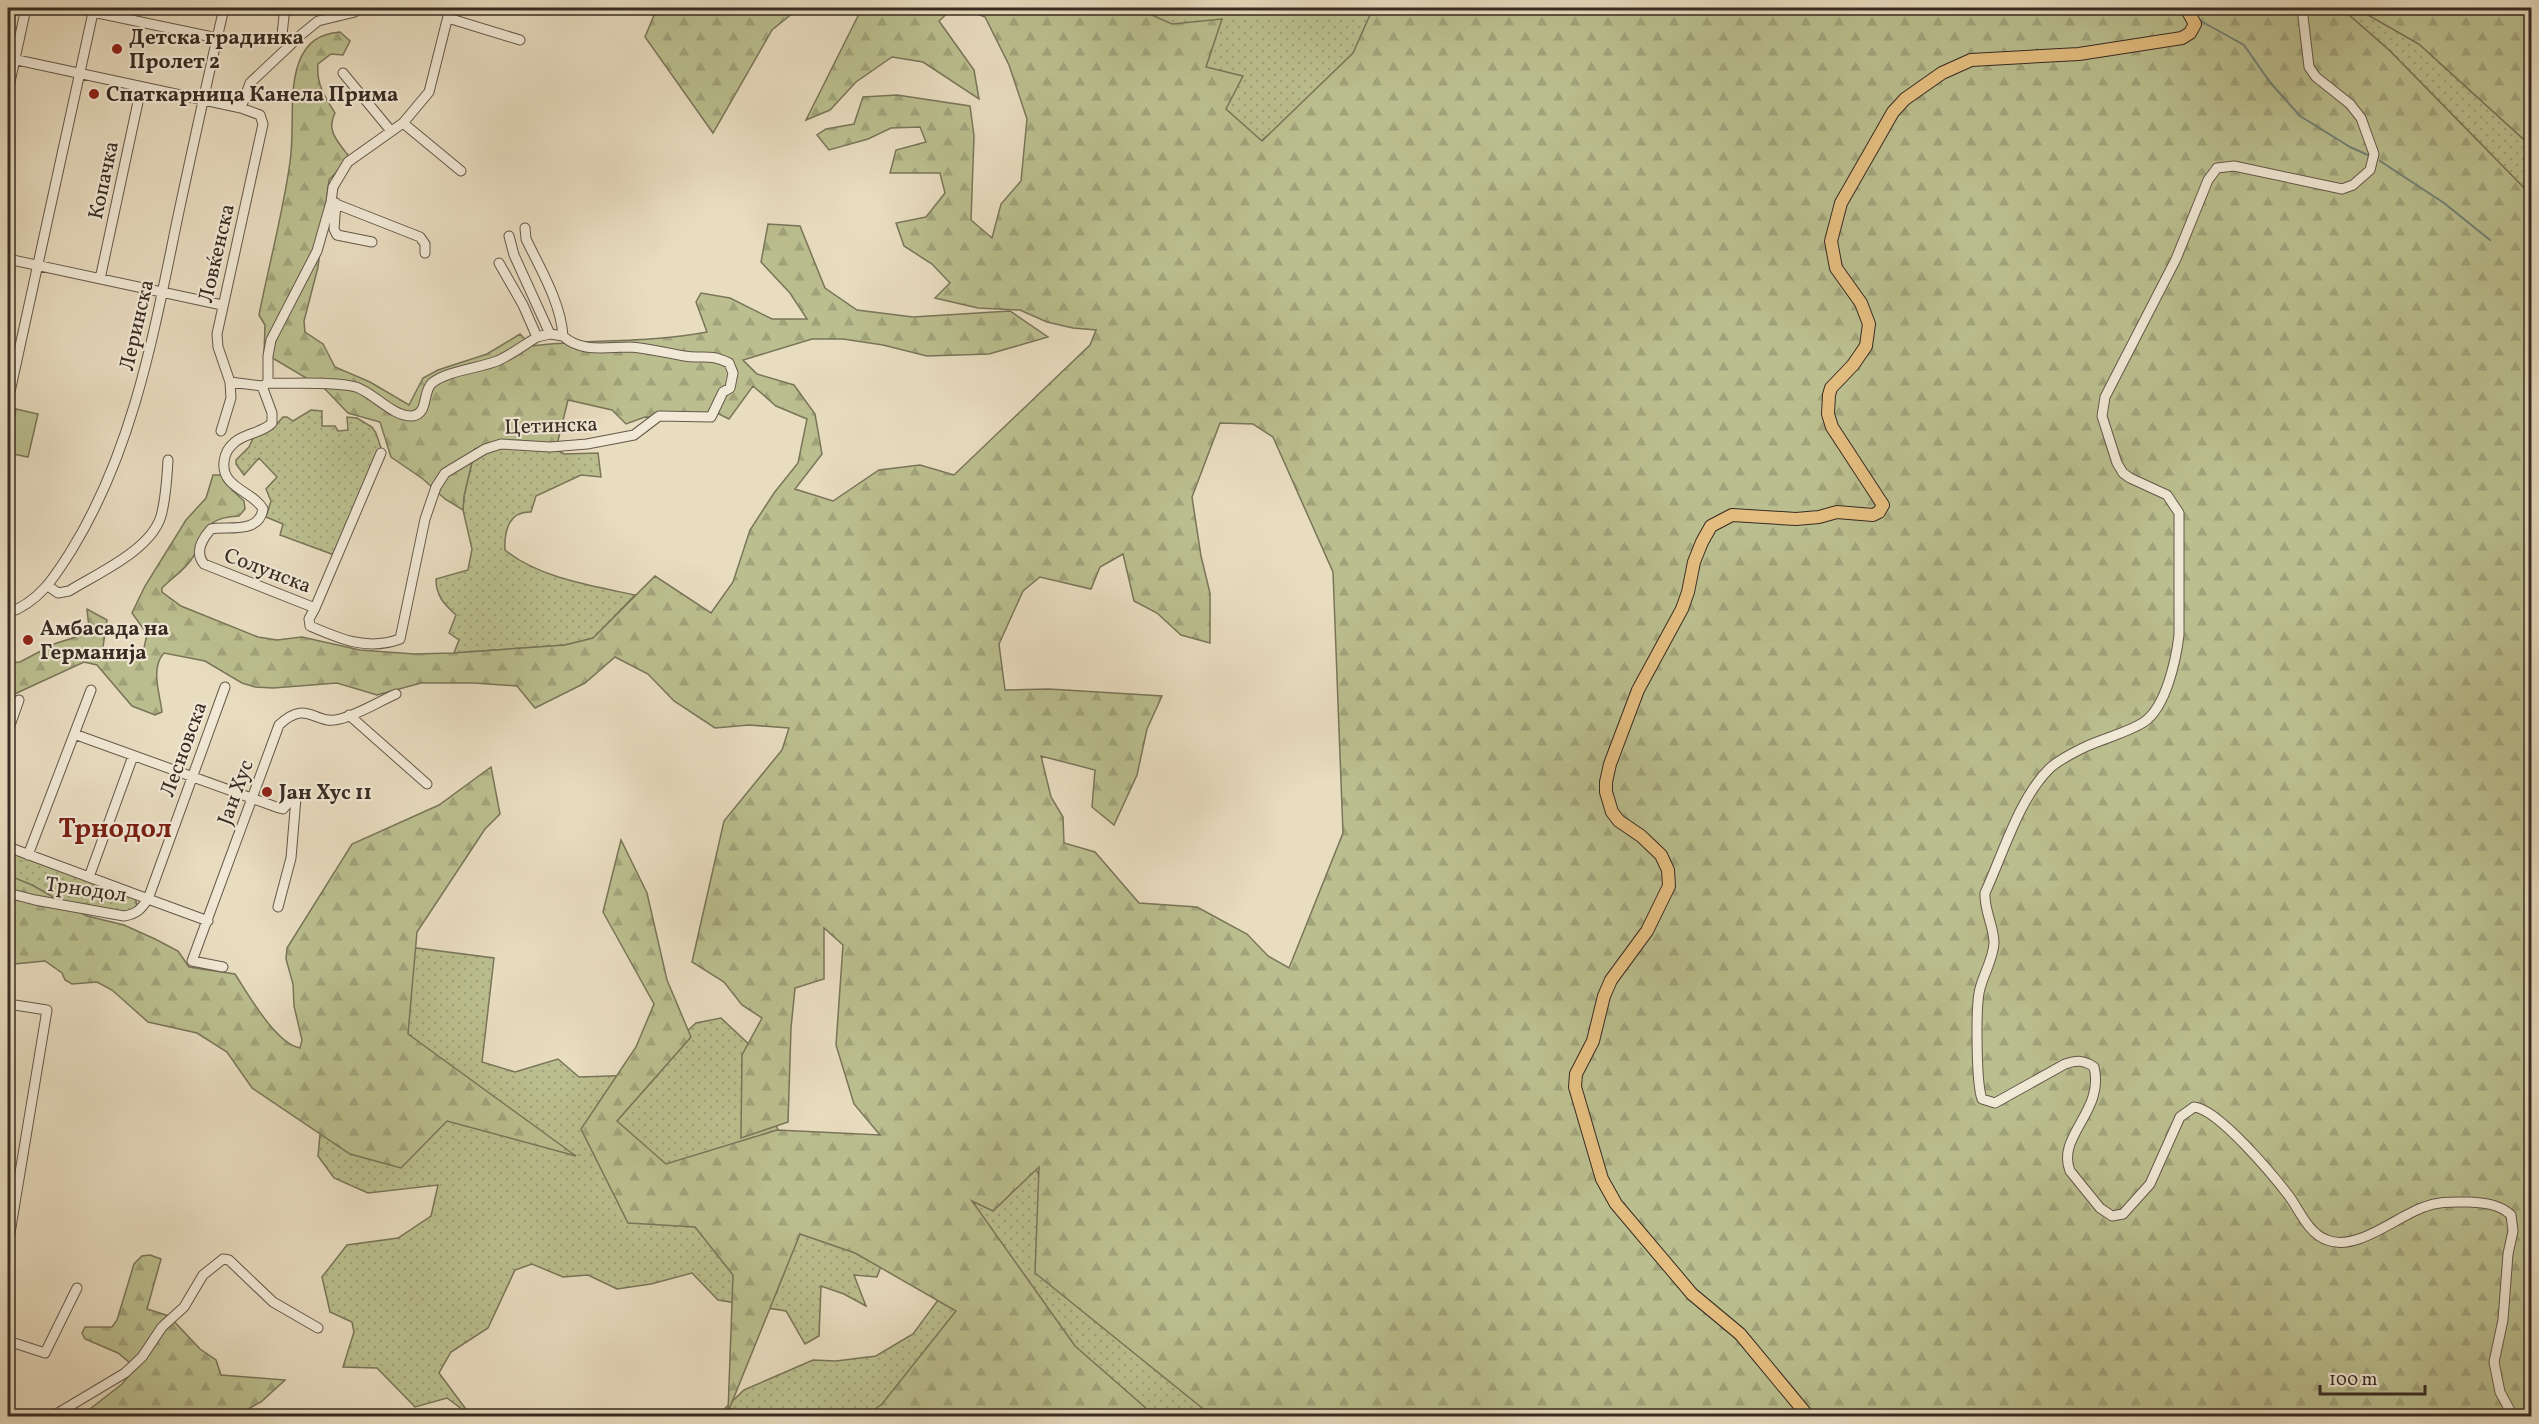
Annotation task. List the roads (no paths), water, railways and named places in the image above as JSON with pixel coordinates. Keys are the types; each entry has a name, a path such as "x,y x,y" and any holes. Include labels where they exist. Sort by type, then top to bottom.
{"main road":[{"path":"1808,1416 1740,1334 1692,1294 1616,1204 1602,1179 1577,1102 1576,1074 1593,1041 1604,996 1611,980 1647,931 1669,886 1668,870 1661,855 1641,836 1619,821 1612,812 1606,792 1610,764 1638,690 1682,609 1689,592 1694,562 1711,526 1732,514 1796,519 1820,517 1838,512 1873,514 1879,512 1883,506 1832,427 1828,414 1827,403 1831,388 1860,356 1869,335 1866,311 1836,268 1831,241 1840,202 1893,112 1905,99 1942,73 1971,60 2079,54 2182,38 2190,33 2195,24 2186,8"}],"street":[{"path":"8,92 11,58 26,8"},
{"name":"Леринска","path":"8,613 25,605 48,586 92,515 114,468 135,408 224,8"},
{"path":"281,8 284,16 282,35"},
{"path":"2302,8 2309,67 2316,77 2350,104 2361,118 2373,147 2374,160 2370,170 2362,179 2342,189 2234,166 2217,168 2208,180 2176,259 2104,397 2102,416 2117,463 2123,473 2167,495 2179,513 2180,627 2177,653 2162,699 2155,712 2135,727 2093,743 2053,766 2030,794 1985,893 1984,901 1994,946 1979,994 1978,1081 1982,1100 1995,1103 2066,1064 2085,1061 2094,1067 2097,1088 2067,1150 2067,1158 2070,1171 2100,1208 2112,1216 2123,1214 2150,1184 2180,1117 2194,1107 2201,1107 2214,1115 2264,1165 2308,1225 2319,1236 2329,1241 2338,1242 2365,1236 2409,1213 2436,1203 2473,1202 2502,1207 2511,1215 2513,1231 2508,1254 2503,1320 2494,1362 2500,1392 2513,1416"},
{"path":"8,396 94,10 217,38"},
{"path":"241,108 247,89 254,78 302,34 318,21 355,12"},
{"path":"372,243 337,235 334,229 333,187 348,162 403,123 429,92 449,13 520,40"},
{"name":"Ловќенска","path":"11,58 241,108 260,115 263,124 222,305 217,341 231,387"},
{"path":"343,73 391,131"},
{"name":"Копачка","path":"100,279 141,88"},
{"path":"403,123 461,171"},
{"path":"334,202 420,237 425,244 425,254"},
{"path":"221,432 231,387 265,385 271,340 317,251 334,202"},
{"path":"525,228 526,239 554,301 563,336"},
{"path":"509,236 517,262 550,334"},
{"path":"8,259 222,305"},
{"path":"499,263 523,305 537,337"},
{"name":"Цетинска","path":"265,385 354,387 374,396 398,413 409,416 418,415 422,412 431,384 440,378 499,360 537,337 550,334 563,336 582,346 603,349 629,347 674,352 685,356 716,356 729,363 733,372 730,388 723,392 711,417 658,416 634,435 587,444 550,447 501,444 485,449 445,472 436,487 424,519 400,639 385,644 365,645 349,641 310,626 309,620 315,608"},
{"name":"Солунска","path":"265,385 272,413 272,423 234,443 225,455 223,465 228,480 257,502 263,509 263,513 255,524 239,528 211,530 202,541 199,556 204,564 315,608 381,453"},
{"path":"48,586 58,593 69,591 133,551 152,534 161,516 168,460"},
{"name":"Лесновска","path":"148,899 225,687"},
{"path":"28,855 91,690"},
{"name":"Јан Хус","path":"223,967 192,961 279,725 287,717 302,712 334,720 396,694"},
{"path":"8,730 19,700"},
{"path":"349,715 427,784"},
{"path":"74,734 283,809 291,796 296,798 291,858 278,907"},
{"path":"89,877 133,756"},
{"name":"Трнодол","path":"8,847 148,899 134,915 124,916 8,893"},
{"path":"148,899 208,921"},
{"path":"8,1004 47,1010 8,1245"},
{"path":"53,1416 125,1373 142,1357 162,1327 184,1307 203,1275 223,1259 229,1260 273,1302 318,1328"},
{"path":"8,1341 45,1353 77,1288"}],"waterway":[{"path":"2080,8 2184,14"},
{"path":"2199,20 2244,45 2269,81 2300,116 2350,147 2370,156"},
{"path":"2380,161 2444,203 2490,240"}],"place":[{"name":"Детска градинка Пролет 2","path":"117,49"},
{"name":"Спаткарница Канела Прима","path":"94,94"},
{"name":"Амбасада на Германија","path":"28,640"},
{"name":"Јан Хус 11","path":"267,792"}],"district":[{"name":"Трнодол","path":"115,828"}]}
